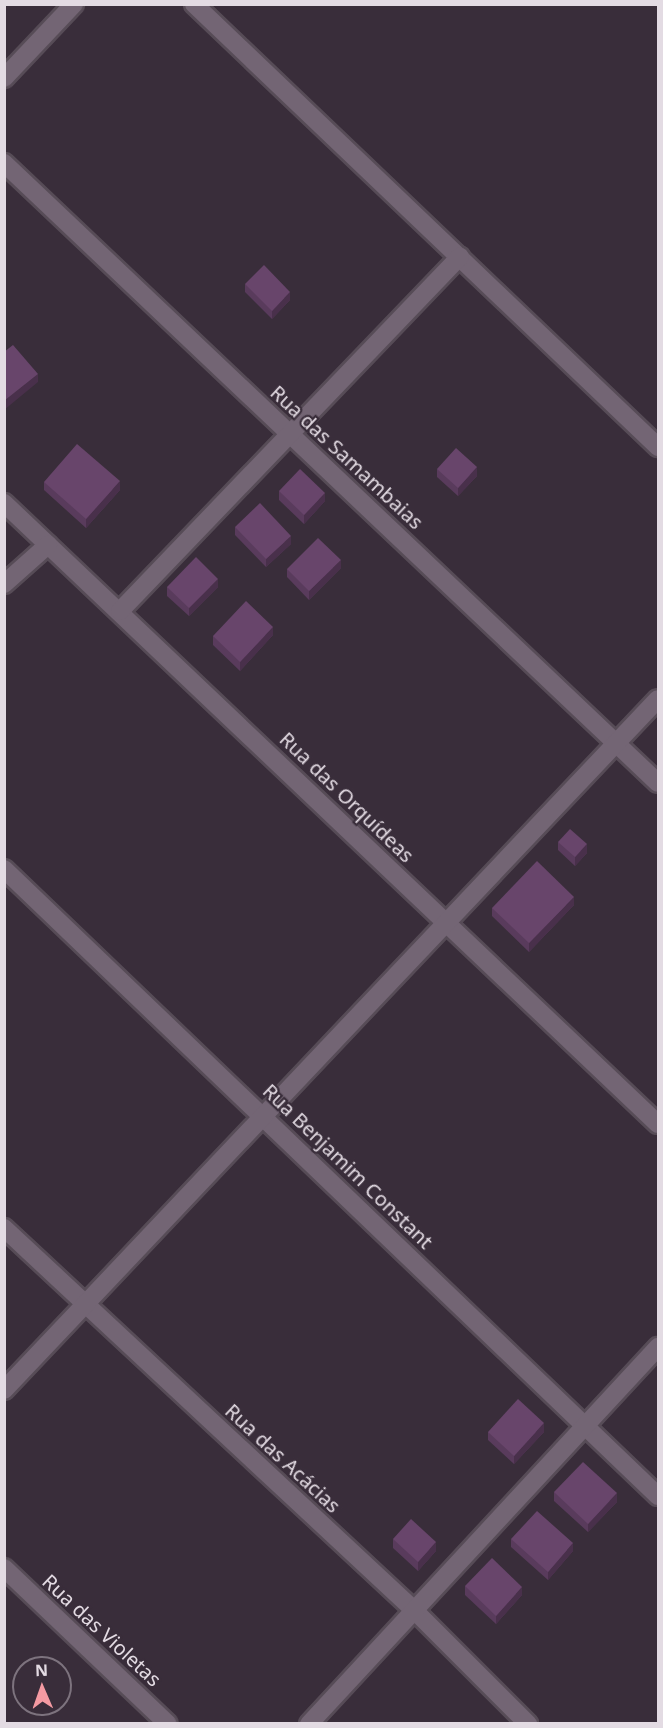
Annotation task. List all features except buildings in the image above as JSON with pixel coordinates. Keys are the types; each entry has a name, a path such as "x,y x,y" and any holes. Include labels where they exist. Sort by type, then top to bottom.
{"street":[{"path":"4,78 74,4"},
{"path":"194,4 658,447"},
{"name":"Rua das Samambaias","path":"4,163 658,783"},
{"path":"120,611 460,257"},
{"name":"Rua das Orquídeas","path":"4,503 658,1124"},
{"path":"4,584 48,545"},
{"path":"4,1390 265,1117 658,699"},
{"name":"Rua Benjamim Constant","path":"4,869 658,1496"},
{"name":"Rua das Acácias","path":"4,1228 415,1611 528,1724"},
{"path":"309,1724 658,1347"},
{"name":"Rua das Violetas","path":"4,1568 168,1724"}]}
